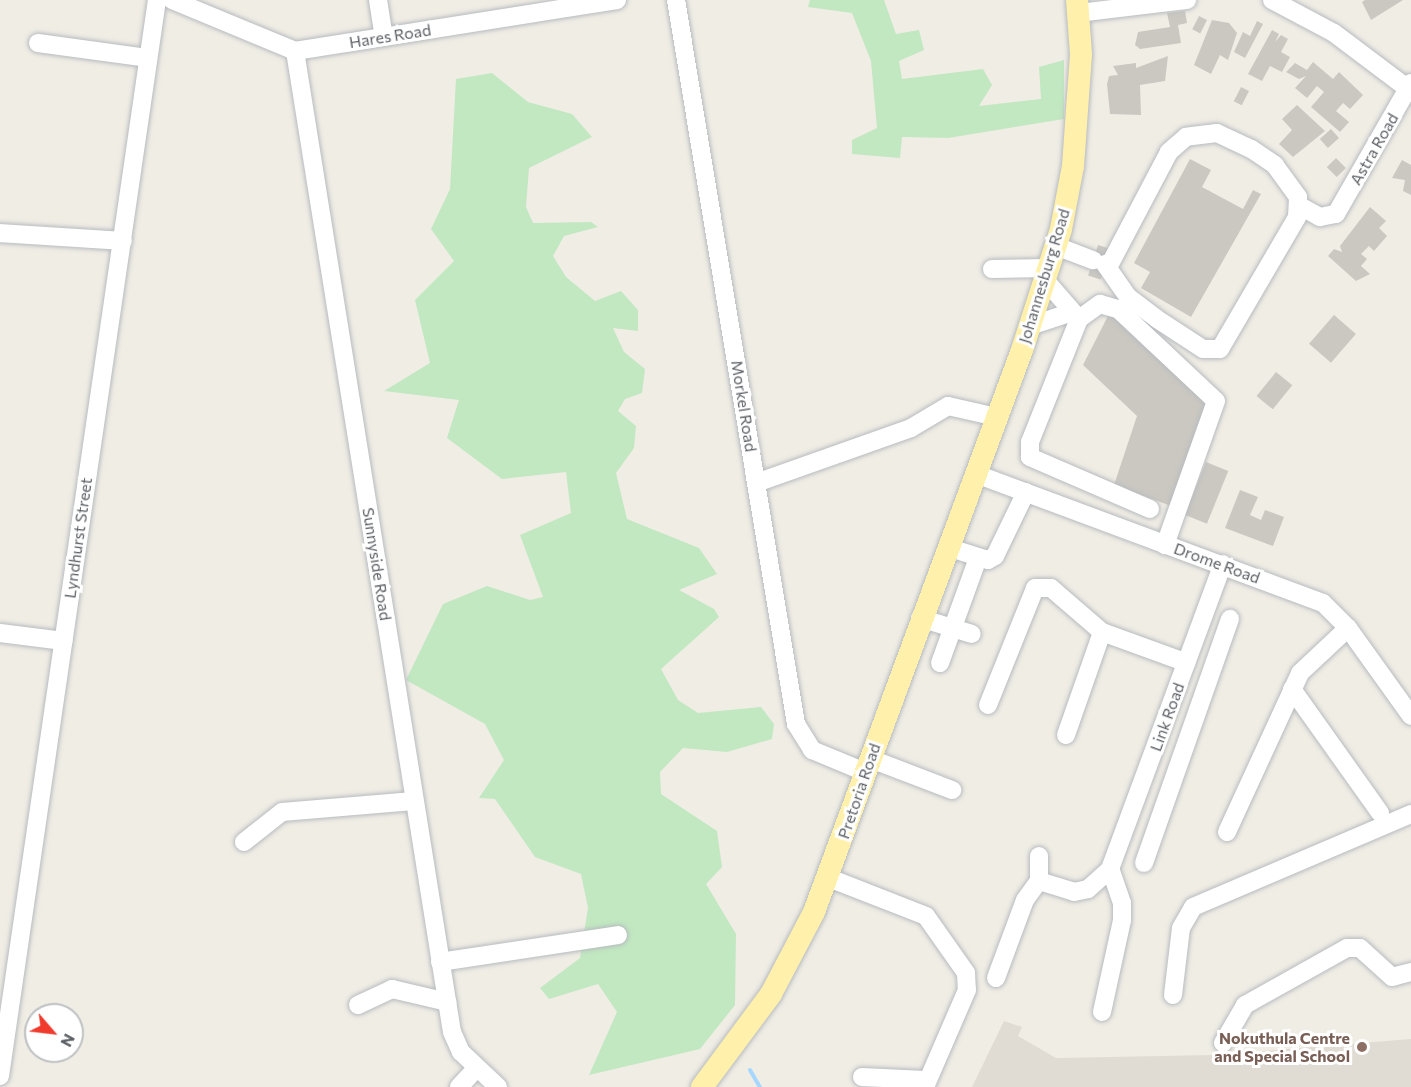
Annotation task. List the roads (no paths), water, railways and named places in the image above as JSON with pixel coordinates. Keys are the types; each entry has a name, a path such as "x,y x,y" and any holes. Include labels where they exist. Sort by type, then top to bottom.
{"main road":[{"name":"Johannesburg Road","path":"976,474 1030,326 1056,246 1078,122 1078,6"},
{"name":"Pretoria Road","path":"702,1087 771,994 829,878 921,618 976,474"}],"street":[{"name":"Lyndhurst Street","path":"0,1076 123,241 156,0"},
{"path":"172,0 295,51"},
{"path":"378,0 384,36"},
{"name":"Hares Road","path":"295,51 617,0"},
{"name":"Morkel Road","path":"676,0 799,735 812,750 952,790"},
{"path":"1078,6 1187,0"},
{"path":"1272,0 1334,33 1410,88"},
{"path":"38,44 147,58"},
{"name":"Sunnyside Road","path":"295,51 447,1002 456,1044 498,1087"},
{"name":"Astra Road","path":"1300,206 1320,217 1336,214 1410,88"},
{"path":"1056,246 1102,263 1128,297 1157,319 1203,349 1220,349 1300,206 1293,186 1275,165 1230,138 1195,134 1169,152 1102,263"},
{"path":"0,234 123,241"},
{"path":"992,269 1047,274 1075,316 1063,371 1030,442 1030,457 1150,509"},
{"path":"1030,326 1075,316 1100,304 1111,305 1216,401 1165,545"},
{"path":"756,483 911,428 948,406 997,417"},
{"name":"Drome Road","path":"976,474 1314,599 1348,628 1411,716"},
{"path":"947,547 988,560 1002,548 1026,492"},
{"path":"940,663 978,558"},
{"name":"Link Road","path":"1110,869 1223,564"},
{"path":"988,705 1035,588 1052,588 1102,632 1185,668 1208,682"},
{"path":"921,618 972,634"},
{"path":"1143,863 1230,619"},
{"path":"1227,832 1292,689 1310,660 1348,628"},
{"path":"1066,735 1102,632"},
{"path":"0,633 63,641"},
{"path":"1292,689 1380,813"},
{"path":"244,842 282,812 414,801"},
{"path":"1173,996 1181,928 1193,907 1411,814"},
{"path":"996,978 1025,900 1039,881 1039,856"},
{"path":"1039,881 1074,892 1088,889 1110,869 1122,903 1122,920 1102,1012"},
{"path":"829,878 926,916 966,973 967,990 925,1084 862,1077"},
{"path":"440,962 618,935"},
{"path":"1222,1042 1245,1005 1347,948 1360,948 1392,977 1411,972"},
{"path":"358,1005 392,989 447,1002"},
{"path":"459,1087 477,1068"}],"waterway":[{"path":"750,1070 760,1087"}],"place":[{"name":"Nokuthula Centre and Special School","path":"1362,1047"}]}
